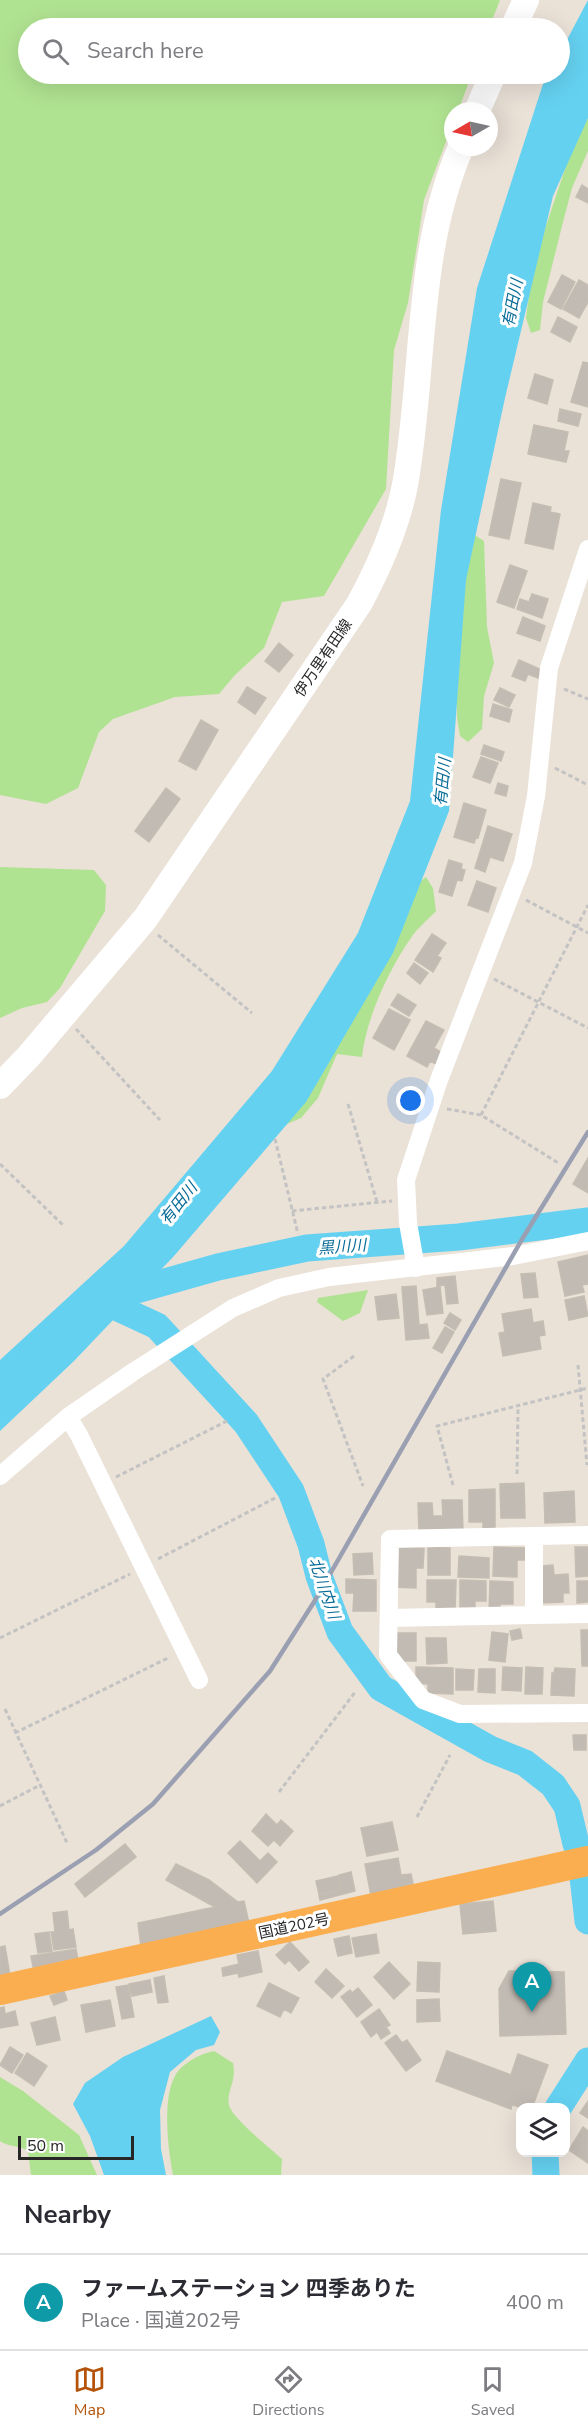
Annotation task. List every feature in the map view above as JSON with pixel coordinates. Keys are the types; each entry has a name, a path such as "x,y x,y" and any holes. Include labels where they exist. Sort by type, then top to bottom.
{"highway":[{"name":"国道202号","path":"0,1990 588,1861"}],"main road":[{"path":"518,18 526,0"},
{"path":"481,102 489,84"},
{"name":"伊万里有田線","path":"0,1086 28,1057 145,919 359,604 382,562 405,487 415,414 431,250 443,200 458,156"}],"street":[{"path":"416,1264 408,1223 406,1180 439,1080 523,863 536,796 549,668 588,549"},
{"path":"0,1476 68,1417 133,1372 232,1308 279,1288 329,1277 416,1264 513,1256 588,1241"},
{"path":"68,1417 79,1435 199,1680"},
{"path":"588,1535 390,1539 388,1655 423,1700 460,1714 588,1713"},
{"path":"534,1536 534,1615"},
{"path":"389,1618 588,1614"}],"path":[{"path":"564,689 588,699"},
{"path":"555,768 588,785"},
{"path":"518,897 588,933"},
{"path":"481,1115 588,905"},
{"path":"150,928 252,1013"},
{"path":"490,977 588,1028"},
{"path":"72,1026 160,1120"},
{"path":"348,1104 377,1202"},
{"path":"442,1108 481,1115 560,1164"},
{"path":"275,1139 298,1233"},
{"path":"0,1164 63,1225"},
{"path":"292,1211 399,1200"},
{"path":"354,1356 323,1379 363,1486"},
{"path":"578,1365 587,1464"},
{"path":"453,1485 436,1426 588,1388"},
{"path":"517,1474 518,1407"},
{"path":"112,1480 227,1421"},
{"path":"153,1561 275,1498"},
{"path":"0,1638 133,1572"},
{"path":"15,1732 174,1655"},
{"path":"279,1792 356,1691"},
{"path":"5,1710 68,1845"},
{"path":"417,1817 450,1755"},
{"path":"0,1806 40,1785"}],"green space":[{"path":"0,0 500,0 493,18 18,18 18,84 468,84 461,102 444,102 444,147 424,200 408,303 394,350 386,489 324,596 282,602 264,648 235,675 219,694 175,697 113,719 99,732 78,788 46,804 0,795"},
{"path":"588,118 588,151 572,188 543,302 540,330 531,333 526,318 529,294 543,235 572,148"},
{"path":"473,534 484,541 487,627 494,663 484,696 482,729 468,742 460,736 457,717 456,628"},
{"path":"0,867 94,870 106,885 105,911 60,988 47,1002 22,1008 0,1018"},
{"path":"426,877 433,888 436,911 413,934 387,979 373,1011 362,1057 337,1054 318,1098 301,1118 273,1130 411,889"},
{"path":"368,1290 360,1313 343,1321 317,1302 318,1298"},
{"path":"214,2051 233,2063 234,2075 228,2100 232,2111 282,2159 281,2175 173,2175 167,2125 171,2086 178,2071 187,2063"},
{"path":"0,2077 23,2091 79,2135 97,2175 31,2175 28,2151 0,2141"}],"water":[{"name":"有田川","path":"588,0 588,118 553,196 505,398 466,580 449,811 393,953 306,1102 174,1256 74,1361 0,1431 0,1360 124,1246 272,1071 358,933 410,801 441,510 477,288 543,84 570,84 570,34"},
{"path":"211,2016 220,2032 214,2045 196,2050 170,2072 160,2110 161,2149 166,2175 104,2175 90,2136 73,2104 85,2083 123,2057"}],"building":[{"path":"582,185 588,189 588,203 576,197"},
{"path":"562,275 575,282 561,309 548,302"},
{"path":"579,280 588,285 588,302 579,318 563,309"},
{"path":"558,317 577,327 570,342 551,332"},
{"path":"583,362 588,363 588,407 571,402"},
{"path":"535,374 553,380 547,404 528,398"},
{"path":"560,409 581,414 578,426 558,421"},
{"path":"534,425 568,432 564,451 569,451 566,462 528,454"},
{"path":"501,479 521,483 509,539 489,535"},
{"path":"533,503 551,507 550,512 560,514 553,549 525,543"},
{"path":"510,565 527,571 514,608 497,602"},
{"path":"532,594 548,599 542,618 517,609 520,599 529,602"},
{"path":"523,617 545,626 540,641 517,633"},
{"path":"279,643 293,655 279,672 265,661"},
{"path":"519,660 542,670 538,678 528,674 525,681 512,676"},
{"path":"247,687 266,698 255,714 238,702"},
{"path":"500,688 515,695 509,707 494,700"},
{"path":"493,704 512,710 509,722 490,716"},
{"path":"201,720 218,730 196,770 179,761"},
{"path":"484,745 504,752 501,761 481,754"},
{"path":"481,757 498,763 490,783 473,777"},
{"path":"498,783 508,786 506,796 495,793"},
{"path":"166,788 180,799 149,842 135,831"},
{"path":"464,803 486,810 478,838 476,837 474,843 454,837"},
{"path":"488,826 512,834 503,861 490,857 485,872 475,868"},
{"path":"449,860 462,864 461,869 465,870 462,881 457,880 452,896 439,892"},
{"path":"477,881 496,888 488,912 468,905"},
{"path":"432,934 446,943 437,956 441,958 433,972 415,960"},
{"path":"414,963 428,973 420,984 407,973"},
{"path":"398,994 416,1005 409,1016 391,1005"},
{"path":"389,1009 410,1020 394,1050 373,1038"},
{"path":"426,1021 444,1030 434,1048 444,1054 438,1065 430,1061 427,1067 407,1056"},
{"path":"588,1158 588,1193 573,1184"},
{"path":"588,1255 588,1284 582,1285 584,1292 565,1296 558,1262"},
{"path":"535,1273 538,1297 524,1298 521,1274"},
{"path":"455,1276 458,1303 447,1304 445,1285 437,1286 437,1278"},
{"path":"416,1286 419,1325 427,1324 429,1338 406,1340 402,1287"},
{"path":"440,1287 443,1313 427,1315 423,1290"},
{"path":"396,1294 399,1318 378,1320 375,1297"},
{"path":"584,1296 588,1316 569,1320 565,1300"},
{"path":"531,1309 533,1323 543,1321 545,1335 539,1336 541,1349 503,1356 499,1333 505,1332 502,1314"},
{"path":"450,1313 461,1320 455,1330 444,1323"},
{"path":"445,1327 454,1332 442,1353 433,1348"},
{"path":"524,1483 525,1518 501,1518 500,1484"},
{"path":"495,1489 495,1529 483,1529 483,1522 469,1522 469,1490"},
{"path":"574,1491 575,1522 545,1523 544,1493"},
{"path":"442,1500 462,1500 463,1531 419,1532 418,1503 432,1503 433,1516 443,1516"},
{"path":"394,1547 424,1548 423,1568 416,1568 416,1588 393,1587"},
{"path":"428,1547 450,1548 450,1575 428,1575"},
{"path":"494,1547 527,1548 526,1560 517,1560 517,1577 493,1576"},
{"path":"575,1547 588,1547 588,1576 576,1577"},
{"path":"372,1553 373,1574 354,1575 353,1554"},
{"path":"459,1556 489,1558 489,1578 458,1577"},
{"path":"553,1565 554,1575 568,1574 569,1593 563,1593 563,1602 542,1603 541,1566"},
{"path":"346,1579 376,1580 376,1611 353,1611 354,1593 346,1593"},
{"path":"427,1580 456,1580 455,1611 436,1610 436,1602 427,1602"},
{"path":"460,1580 486,1581 486,1601 475,1601 475,1608 460,1608"},
{"path":"490,1581 513,1582 513,1604 500,1604 500,1614 489,1614"},
{"path":"577,1581 588,1581 588,1602 577,1603"},
{"path":"520,1629 522,1638 512,1640 510,1631"},
{"path":"581,1630 588,1630 588,1666 582,1666"},
{"path":"492,1632 508,1634 505,1662 489,1660"},
{"path":"396,1633 416,1633 416,1661 396,1661"},
{"path":"426,1638 446,1638 447,1663 427,1664"},
{"path":"416,1667 453,1668 453,1694 428,1693 428,1684 416,1683"},
{"path":"503,1667 522,1668 521,1691 502,1690"},
{"path":"526,1667 543,1668 542,1694 525,1694"},
{"path":"555,1668 575,1669 574,1696 551,1695 552,1673"},
{"path":"456,1669 474,1670 473,1690 456,1690"},
{"path":"479,1669 495,1669 495,1693 478,1692"},
{"path":"573,1735 586,1735 586,1750 574,1750"},
{"path":"266,1814 277,1825 281,1820 293,1831 280,1846 274,1840 268,1846 252,1831"},
{"path":"392,1822 398,1850 367,1856 361,1828"},
{"path":"240,1841 260,1861 268,1853 277,1862 257,1883 228,1853"},
{"path":"125,1844 136,1857 85,1897 75,1884"},
{"path":"398,1858 401,1875 411,1874 414,1889 371,1896 365,1864"},
{"path":"176,1864 209,1880 238,1902 244,1901 249,1923 141,1947 138,1923 215,1907 166,1880"},
{"path":"351,1872 355,1891 320,1900 319,1895 342,1889 339,1875"},
{"path":"338,1876 341,1889 319,1894 316,1881"},
{"path":"493,1901 496,1931 463,1934 460,1904"},
{"path":"67,1911 69,1930 73,1929 76,1947 54,1950 51,1932 55,1932 53,1913"},
{"path":"49,1932 52,1951 38,1953 35,1934"},
{"path":"376,1934 379,1953 356,1957 352,1938"},
{"path":"349,1936 352,1953 338,1956 334,1939"},
{"path":"290,1942 309,1962 299,1971 289,1960 285,1964 276,1955"},
{"path":"5,1946 10,1976 0,1978 0,1947"},
{"path":"76,1949 79,1965 34,1972 31,1956"},
{"path":"258,1951 262,1972 239,1977 238,1973 223,1976 222,1968 239,1964 237,1955"},
{"path":"389,1962 410,1984 394,1999 374,1977"},
{"path":"418,1962 440,1963 439,1992 417,1991"},
{"path":"326,1969 344,1986 332,1998 315,1982"},
{"path":"509,1971 564,1972 566,2034 500,2036 499,1989"},
{"path":"164,1976 168,2002 158,2003 154,1978"},
{"path":"150,1980 152,1992 132,1996 129,1984"},
{"path":"269,1983 299,1998 291,2013 284,2009 280,2017 257,2006"},
{"path":"128,1985 134,2017 122,2019 116,1987"},
{"path":"358,1988 372,2005 357,2017 341,1997 350,1990 352,1993"},
{"path":"64,1991 67,2000 54,2005 50,1996"},
{"path":"439,1999 440,2021 417,2022 417,2000"},
{"path":"110,2000 115,2026 86,2032 81,2005"},
{"path":"4,2007 5,2014 15,2011 18,2025 0,2028 0,2008"},
{"path":"379,2009 390,2025 386,2027 390,2033 381,2039 377,2032 371,2037 361,2022"},
{"path":"55,2017 60,2040 37,2045 31,2023"},
{"path":"396,2035 402,2043 407,2040 421,2060 406,2071 385,2043"},
{"path":"10,2047 23,2055 12,2073 0,2065"},
{"path":"447,2051 511,2075 518,2054 548,2065 534,2103 516,2103 516,2106 512,2104 511,2109 436,2081"},
{"path":"27,2053 47,2066 34,2086 15,2073"},
{"path":"588,2101 588,2118 580,2113"},
{"path":"583,2127 588,2131 588,2163 570,2151"}],"waterway":[{"name":"黒川川","path":"108,1298 218,1267 307,1248 459,1237 588,1221"},
{"name":"北川内川","path":"101,1300 157,1326 246,1423 291,1491 340,1632 381,1688 490,1749 525,1763 553,1785 567,1806 576,1844"},
{"name":"北川内川","path":"583,1877 588,1921"},
{"name":"北川内川","path":"561,2103 588,2061"},
{"name":"北川内川","path":"545,2157 546,2175"}],"railway":[{"path":"0,1914 96,1850 153,1804 270,1671 314,1602 521,1241 588,1132"}],"place":[{"name":"ファームステーション 四季ありた","path":"532,2012"}]}
